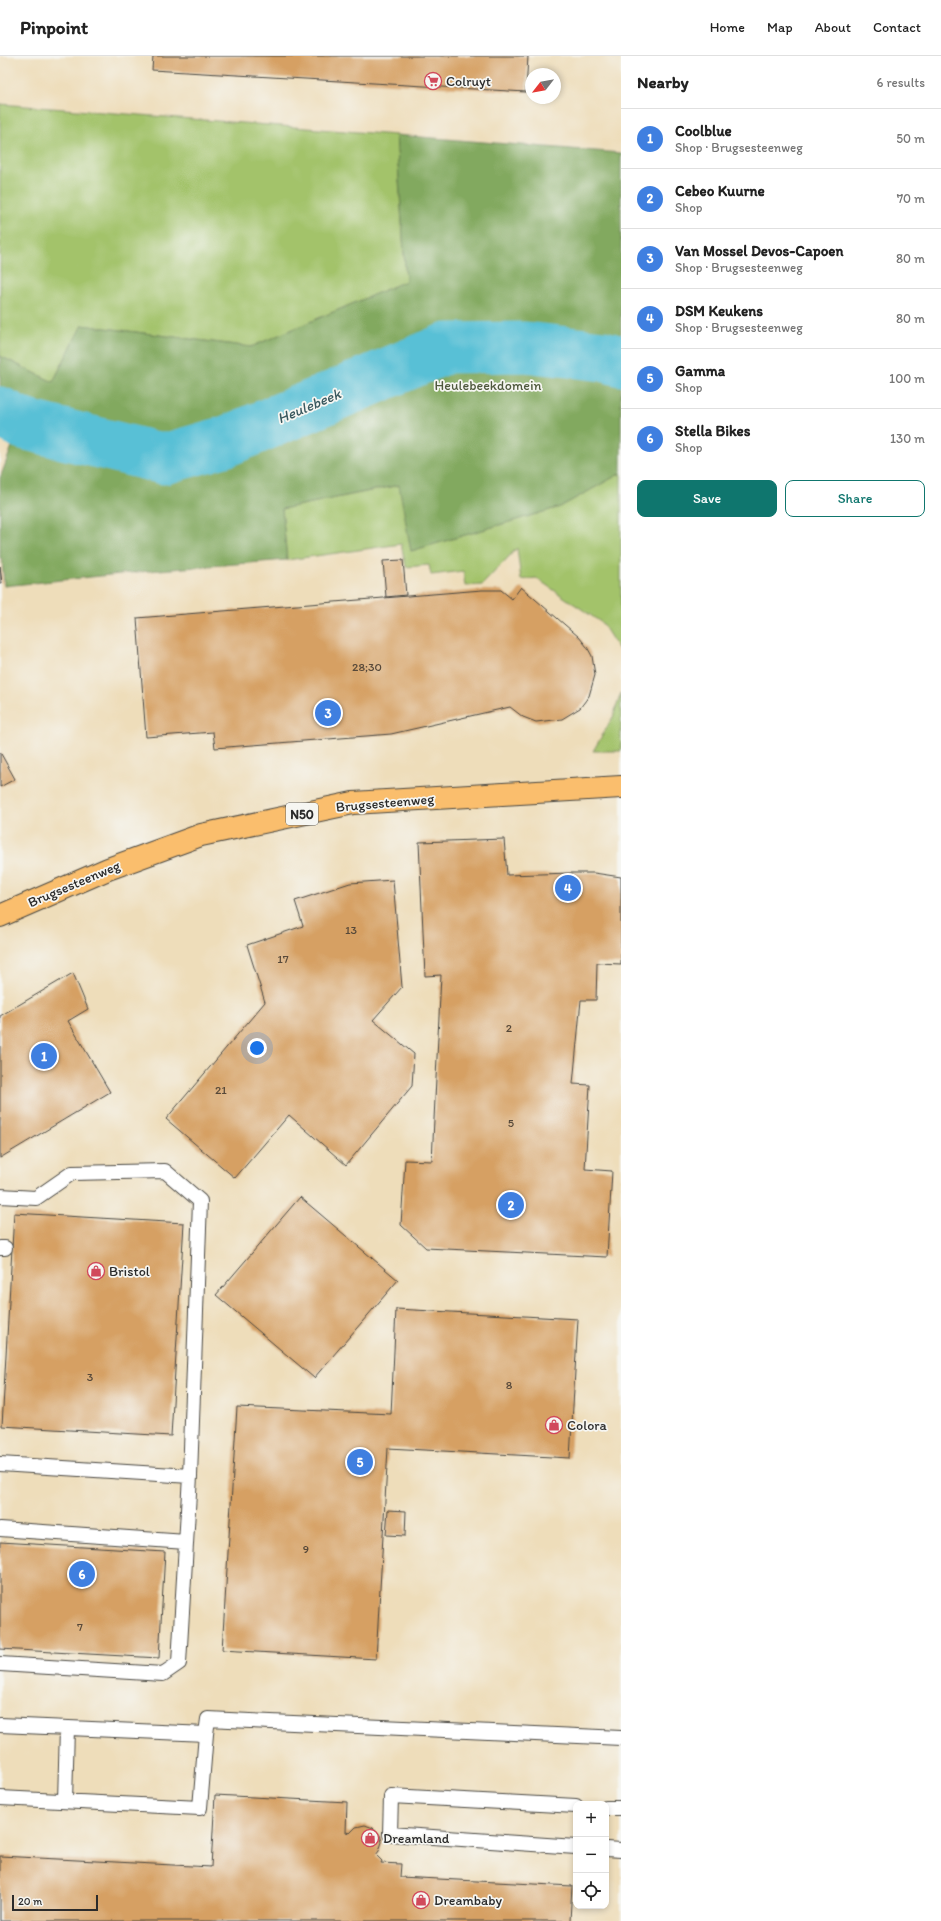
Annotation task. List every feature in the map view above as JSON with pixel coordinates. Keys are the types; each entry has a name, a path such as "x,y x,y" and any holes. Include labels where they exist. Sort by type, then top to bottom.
{"main road":[{"name":"Brugsesteenweg","path":"0,916 108,869 201,835 338,806 353,803 621,787"}],"lane":[{"path":"0,1196 36,1198 72,1173 165,1171 200,1201 190,1476 179,1663 163,1674 0,1664"},
{"path":"0,1464 190,1476"},
{"path":"0,1529 186,1542"},
{"path":"0,1798 200,1808 208,1719 621,1738"},
{"path":"0,1724 206,1734"},
{"path":"65,1802 67,1728"},
{"path":"573,1806 391,1796 390,1834 573,1847"},
{"path":"609,1808 621,1808"},
{"path":"609,1849 621,1850"}],"green space":[{"path":"0,104 396,135 406,281 251,347 82,325 53,382 0,356"},
{"name":"Heulebeekdomein","path":"396,135 621,153 621,473 560,507 411,551 399,485 282,509 287,560 159,570 4,586 2,559 0,558 0,478 20,425 0,411 0,356 53,382 82,325 251,347 406,281"},
{"path":"621,473 621,653 602,623 536,578 521,580 517,548 482,585 465,586 463,571 431,575 429,565 406,567 401,544 287,560 282,509 400,485 411,551 560,507"},
{"path":"621,693 621,751 593,751 613,717"}],"building":[{"name":"Colruyt","path":"153,56 528,56 527,68 525,68 525,92 152,70"},
{"path":"403,560 406,595 386,597 383,561"},
{"path":"0,566 2,583 0,583"},
{"path":"521,587 579,637 592,656 595,675 589,696 580,708 562,719 536,722 523,717 510,707 391,734 215,748 213,732 146,737 137,618 482,590 501,590 512,599"},
{"path":"0,752 15,779 0,787"},
{"path":"504,839 507,875 594,873 621,877 621,964 597,963 596,1000 581,1000 573,1084 590,1085 585,1169 612,1171 607,1257 426,1248 401,1225 405,1160 432,1161 441,975 425,976 419,842"},
{"path":"393,880 402,987 373,1020 414,1054 412,1086 346,1165 289,1115 235,1178 166,1119 265,1002 247,945 303,926 295,901 350,883"},
{"path":"73,973 88,1009 68,1021 110,1092 0,1158 0,1016"},
{"path":"300,1197 398,1280 314,1378 216,1295"},
{"path":"14,1213 184,1223 171,1436 2,1426"},
{"path":"396,1309 578,1319 570,1458 388,1448 376,1659 222,1650 237,1407 391,1414"},
{"path":"388,1510 406,1511 405,1536 386,1535"},
{"path":"0,1542 165,1552 159,1658 0,1649"},
{"path":"215,1795 347,1802 346,1832 350,1833 356,1827 365,1825 373,1828 380,1835 382,1842 376,1855 382,1861 381,1863 401,1864 400,1877 572,1886 570,1921 0,1921 0,1856 211,1867"}],"waterway":[{"name":"Heulebeek","path":"0,412 23,424 164,459 227,441 447,348 525,347 603,356 621,361"}],"place":[{"name":"Colruyt","path":"433,81"},
{"name":"Van Mossel Devos-Capoen","path":"328,713"},
{"name":"DSM Keukens","path":"568,888"},
{"name":"Coolblue","path":"44,1056"},
{"name":"Cebeo Kuurne","path":"511,1205"},
{"name":"Bristol","path":"96,1271"},
{"name":"Colora","path":"554,1425"},
{"name":"Gamma","path":"360,1462"},
{"name":"Stella Bikes","path":"82,1574"},
{"name":"Dreamland","path":"370,1838"},
{"name":"Dreambaby","path":"421,1900"}]}
